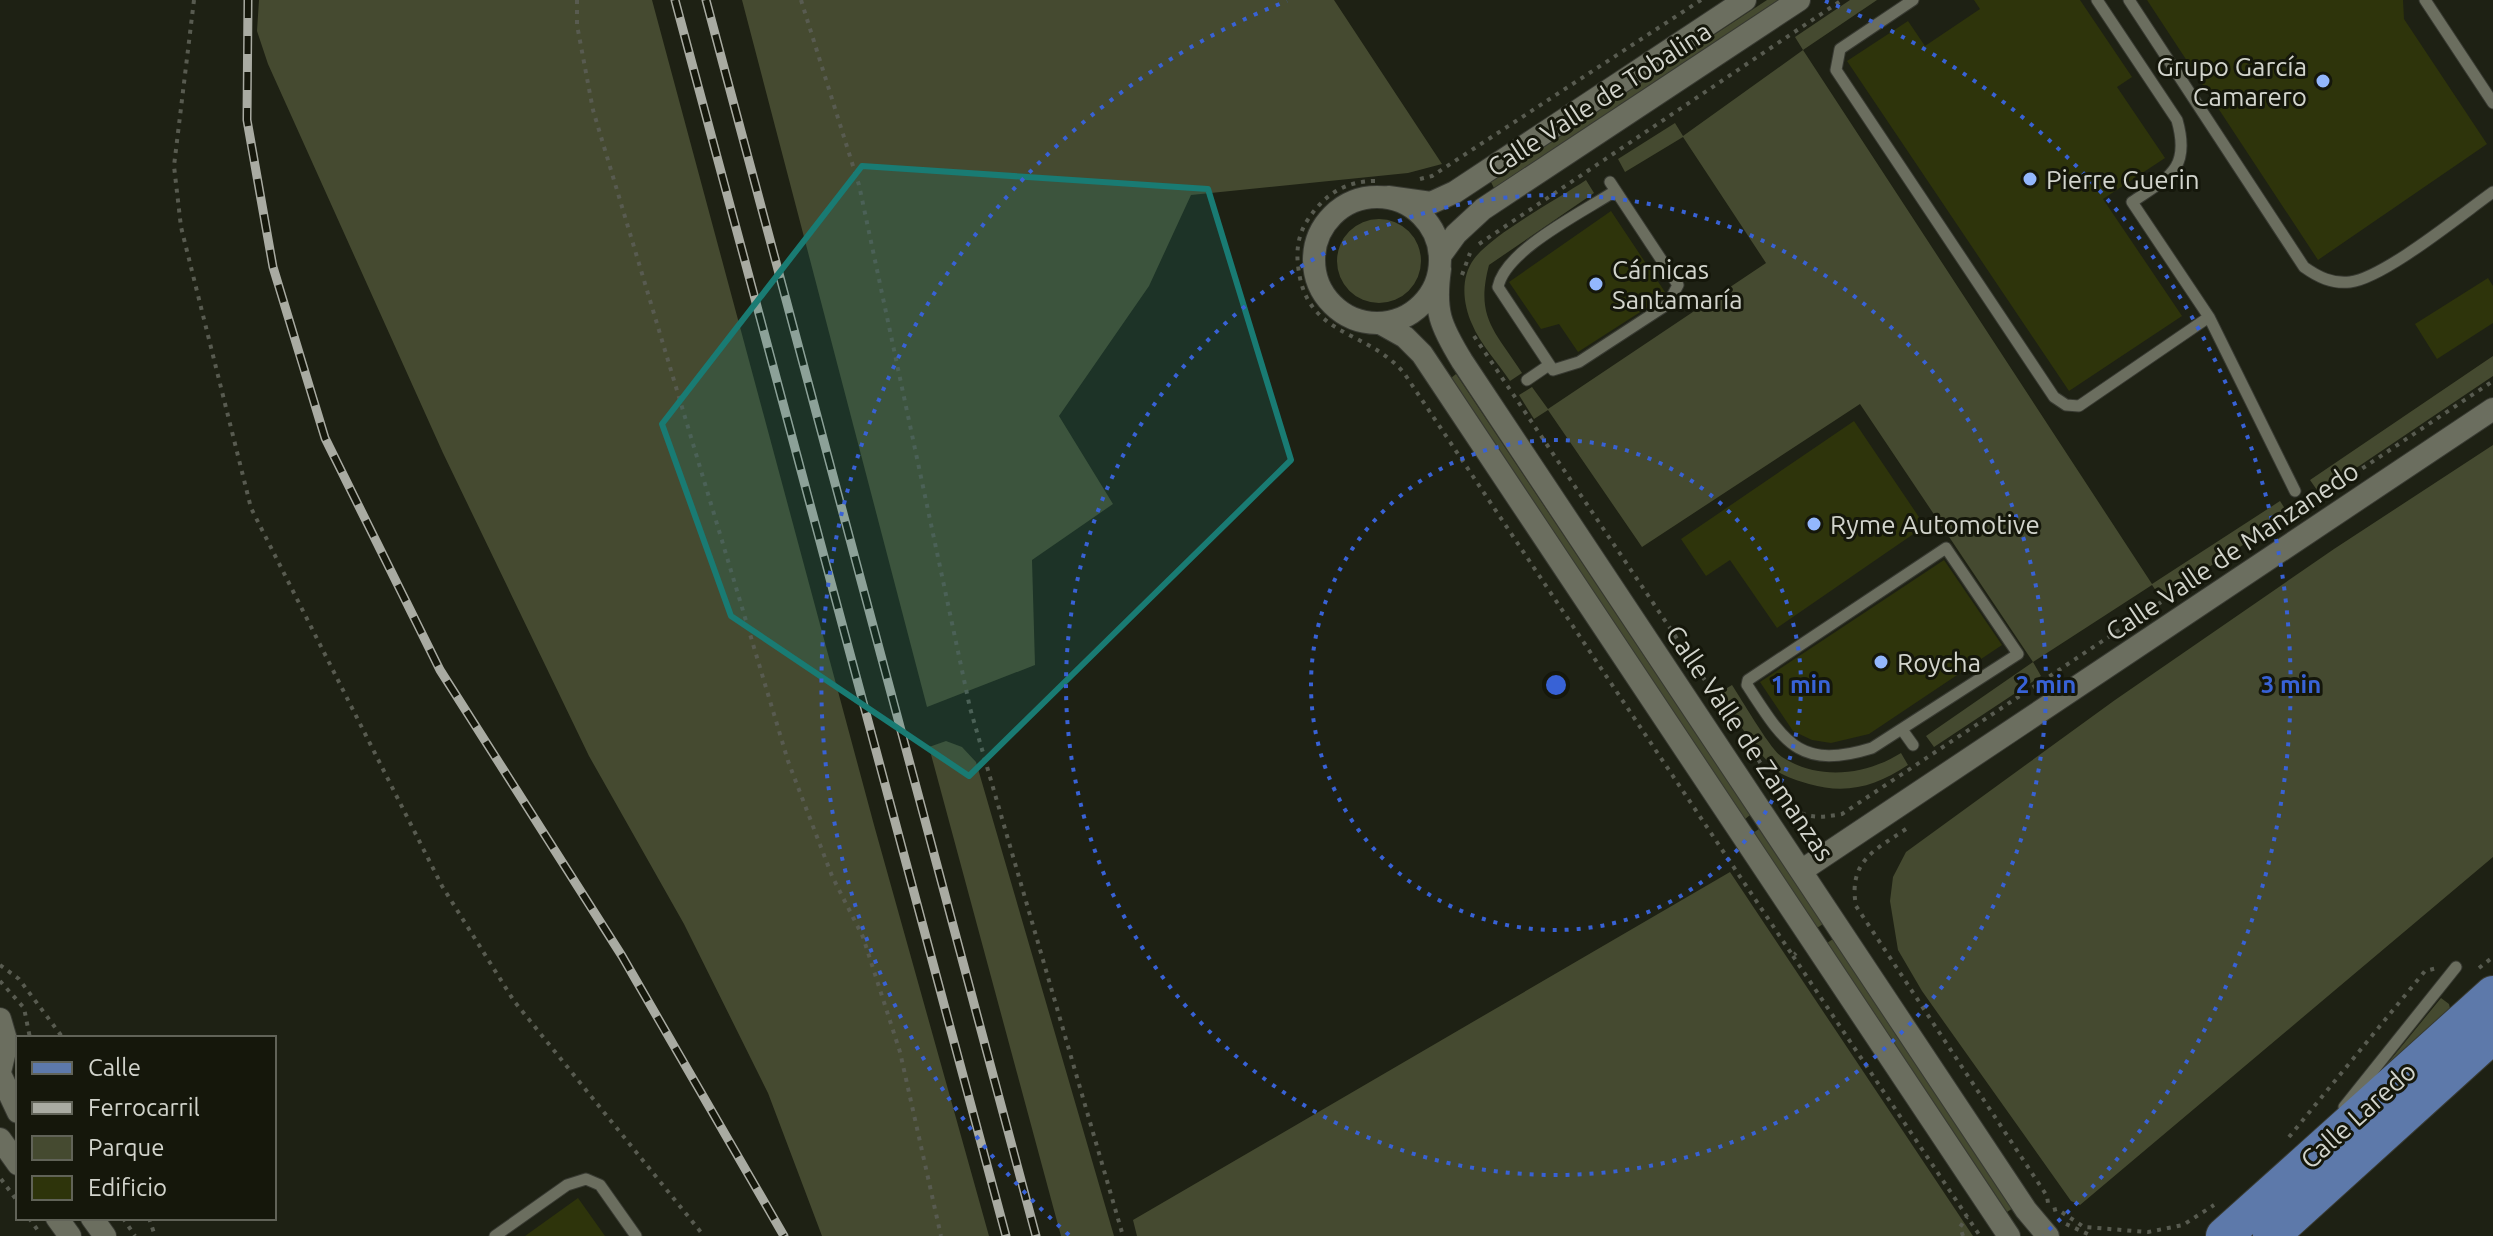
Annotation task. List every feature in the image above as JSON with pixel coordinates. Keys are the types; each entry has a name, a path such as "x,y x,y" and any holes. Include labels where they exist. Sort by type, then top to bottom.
{"main road":[{"name":"Calle Laredo","path":"2221,1219 2288,1159 2493,994"},
{"name":"Calle Laredo","path":"2271,1236 2493,1035"}],"street":[{"name":"Calle Valle de Tobalina","path":"1388,197 1431,203 1455,192 1745,0"},
{"name":"Calle Valle de Tobalina","path":"1440,263 1456,234 1483,209 1799,0"},
{"path":"1380,323 1406,316 1421,306 1431,294 1440,263 1438,243 1420,213 1388,197 1357,200 1331,216 1322,230 1314,259 1319,283 1336,307 1358,320 1380,323 1405,337 1422,354 2009,1236"},
{"name":"Calle Valle de Zamanzas","path":"1440,263 1436,301 1448,337 1801,871 2045,1223"},
{"name":"Calle Valle de Manzanedo","path":"1801,871 2493,409"},
{"path":"0,1019 7,1043 0,1073 16,1108"},
{"path":"0,1139 16,1161"}],"lane":[{"path":"1913,0 1840,49 1836,70 2054,397 2066,405 2079,406 2209,317"},
{"path":"2097,0 2177,120 2182,155 2173,175 2132,202 2209,317 2295,491"},
{"path":"2129,0 2304,267 2320,279 2350,282 2376,272 2493,192"},
{"path":"2425,0 2493,103"},
{"path":"1613,186 1678,285 1677,293 1668,304 1579,362 1561,370 1553,370 1549,365 1498,287 1499,279 1512,259 1613,186"},
{"path":"1527,380 1549,365"},
{"path":"1946,548 2018,654 1903,731 1872,748 1847,756 1800,750 1783,739 1747,685 1748,680 1946,548"},
{"path":"1903,731 1913,745"},
{"path":"2288,1159 2452,971"},
{"path":"495,1236 567,1185 586,1179 600,1185 636,1236"}],"path":[{"path":"194,0 174,166 181,227 251,508 458,911 514,1001 704,1236"},
{"path":"577,0 577,25 593,110 788,761 832,876 863,937 900,1052 941,1236"},
{"path":"801,0 859,185 970,708 1123,1236"},
{"path":"1460,281 1470,253 1492,234 1842,0"},
{"path":"1468,328 1786,801 1793,810 1808,817 1842,814 2226,559"},
{"path":"2352,476 2493,381"},
{"path":"1907,828 1864,858 1857,881 1856,906 2047,1196 2045,1223"},
{"path":"1793,956 1980,1236"},
{"path":"2288,1159 2425,971 2452,971 2463,983 2493,957"},
{"path":"0,965 19,979 62,1036"},
{"path":"0,981 24,1008 30,1036"},
{"path":"0,1177 16,1199"},
{"path":"2045,1223 2057,1209 2094,1230 2148,1232 2221,1219"},
{"path":"1963,1236 1960,1227 1967,1217"},
{"path":"2045,1223 2068,1225 2092,1236"}],"highlighted area":[{"path":"862,166 1208,189 1291,460 969,776 731,616 662,424"}],"green space":[{"path":"259,0 652,0 874,825 989,1236 822,1236 768,1093 684,924 589,756 443,453 268,64 257,31"},
{"path":"742,0 1334,0 1442,164 1408,173 1191,195 1149,286 1059,416 1113,504 1032,560 1035,665 927,707"},
{"path":"1767,0 1778,0 1494,188 1491,182"},
{"path":"1850,0 1877,0 1803,50 1795,37"},
{"path":"1803,50 2152,584 2280,501 2289,515 2161,598 2152,585 2033,662 1860,404 1642,547 1548,410 1534,419 1519,395 1532,387 1548,409 1766,263 1683,137 1625,172 1618,159 1675,123 1683,136"},
{"path":"1586,180 1594,193 1489,265 1484,298 1486,311 1496,334 1522,373 1510,381 1472,324 1465,300 1465,283 1470,266 1495,239"},
{"path":"1379,219 1402,226 1414,238 1421,261 1414,284 1402,296 1379,303 1356,296 1344,284 1337,261 1344,238 1356,226"},
{"path":"2493,356 2493,376 2319,493 2310,480"},
{"path":"1456,374 1750,815 1744,820 1451,378"},
{"path":"2493,445 2493,857 2080,1205 2071,1201 1922,991 1898,950 1890,901 1893,877 1906,852 2115,700 2334,549"},
{"path":"2033,662 2041,676 1934,747 1926,736"},
{"path":"1732,685 1771,744 1782,757 1796,765 1811,770 1842,772 1873,766 1901,753 1908,765 1873,783 1849,788 1823,787 1787,776 1775,769 1759,752 1719,693"},
{"path":"946,741 962,747 976,762 1114,1236 1061,1236 929,747"},
{"path":"1759,829 1823,924 1817,928 1753,833"},
{"path":"1730,872 1973,1236 1137,1236 1133,1220"},
{"path":"1833,939 2013,1208 2007,1212 1827,943"},
{"path":"2441,998 2449,1004 2451,1013 2365,1091"}],"building":[{"name":"Pierre Guerin","path":"1974,0 2080,0 2132,77 2117,87 2165,158 2103,199 2182,316 2069,391 1847,61 1908,21 1925,46 1980,9"},
{"name":"Grupo García Camarero","path":"2147,0 2403,0 2404,19 2487,144 2318,260"},
{"name":"Cárnicas Santamaría","path":"1611,211 1665,292 1662,298 1578,352 1559,324 1541,329 1509,282"},
{"path":"2488,278 2493,286 2493,323 2437,359 2415,324"},
{"name":"Ryme Automotive","path":"1854,421 1925,526 1777,628 1730,560 1706,576 1681,539"},
{"name":"Roycha","path":"1944,560 2002,645 1869,734 1831,743 1812,740 1793,731 1760,682"},
{"path":"578,1198 605,1236 525,1236"}],"railway":[{"path":"248,0 247,120 273,267 325,438 440,670 622,956 784,1236"},
{"path":"675,0 1006,1236"},
{"path":"706,0 1036,1236"}],"place":[{"name":"Grupo García Camarero","path":"2323,81"},
{"name":"Pierre Guerin","path":"2030,179"},
{"name":"Cárnicas Santamaría","path":"1596,284"},
{"name":"Ryme Automotive","path":"1814,524"},
{"name":"Roycha","path":"1881,662"}]}
